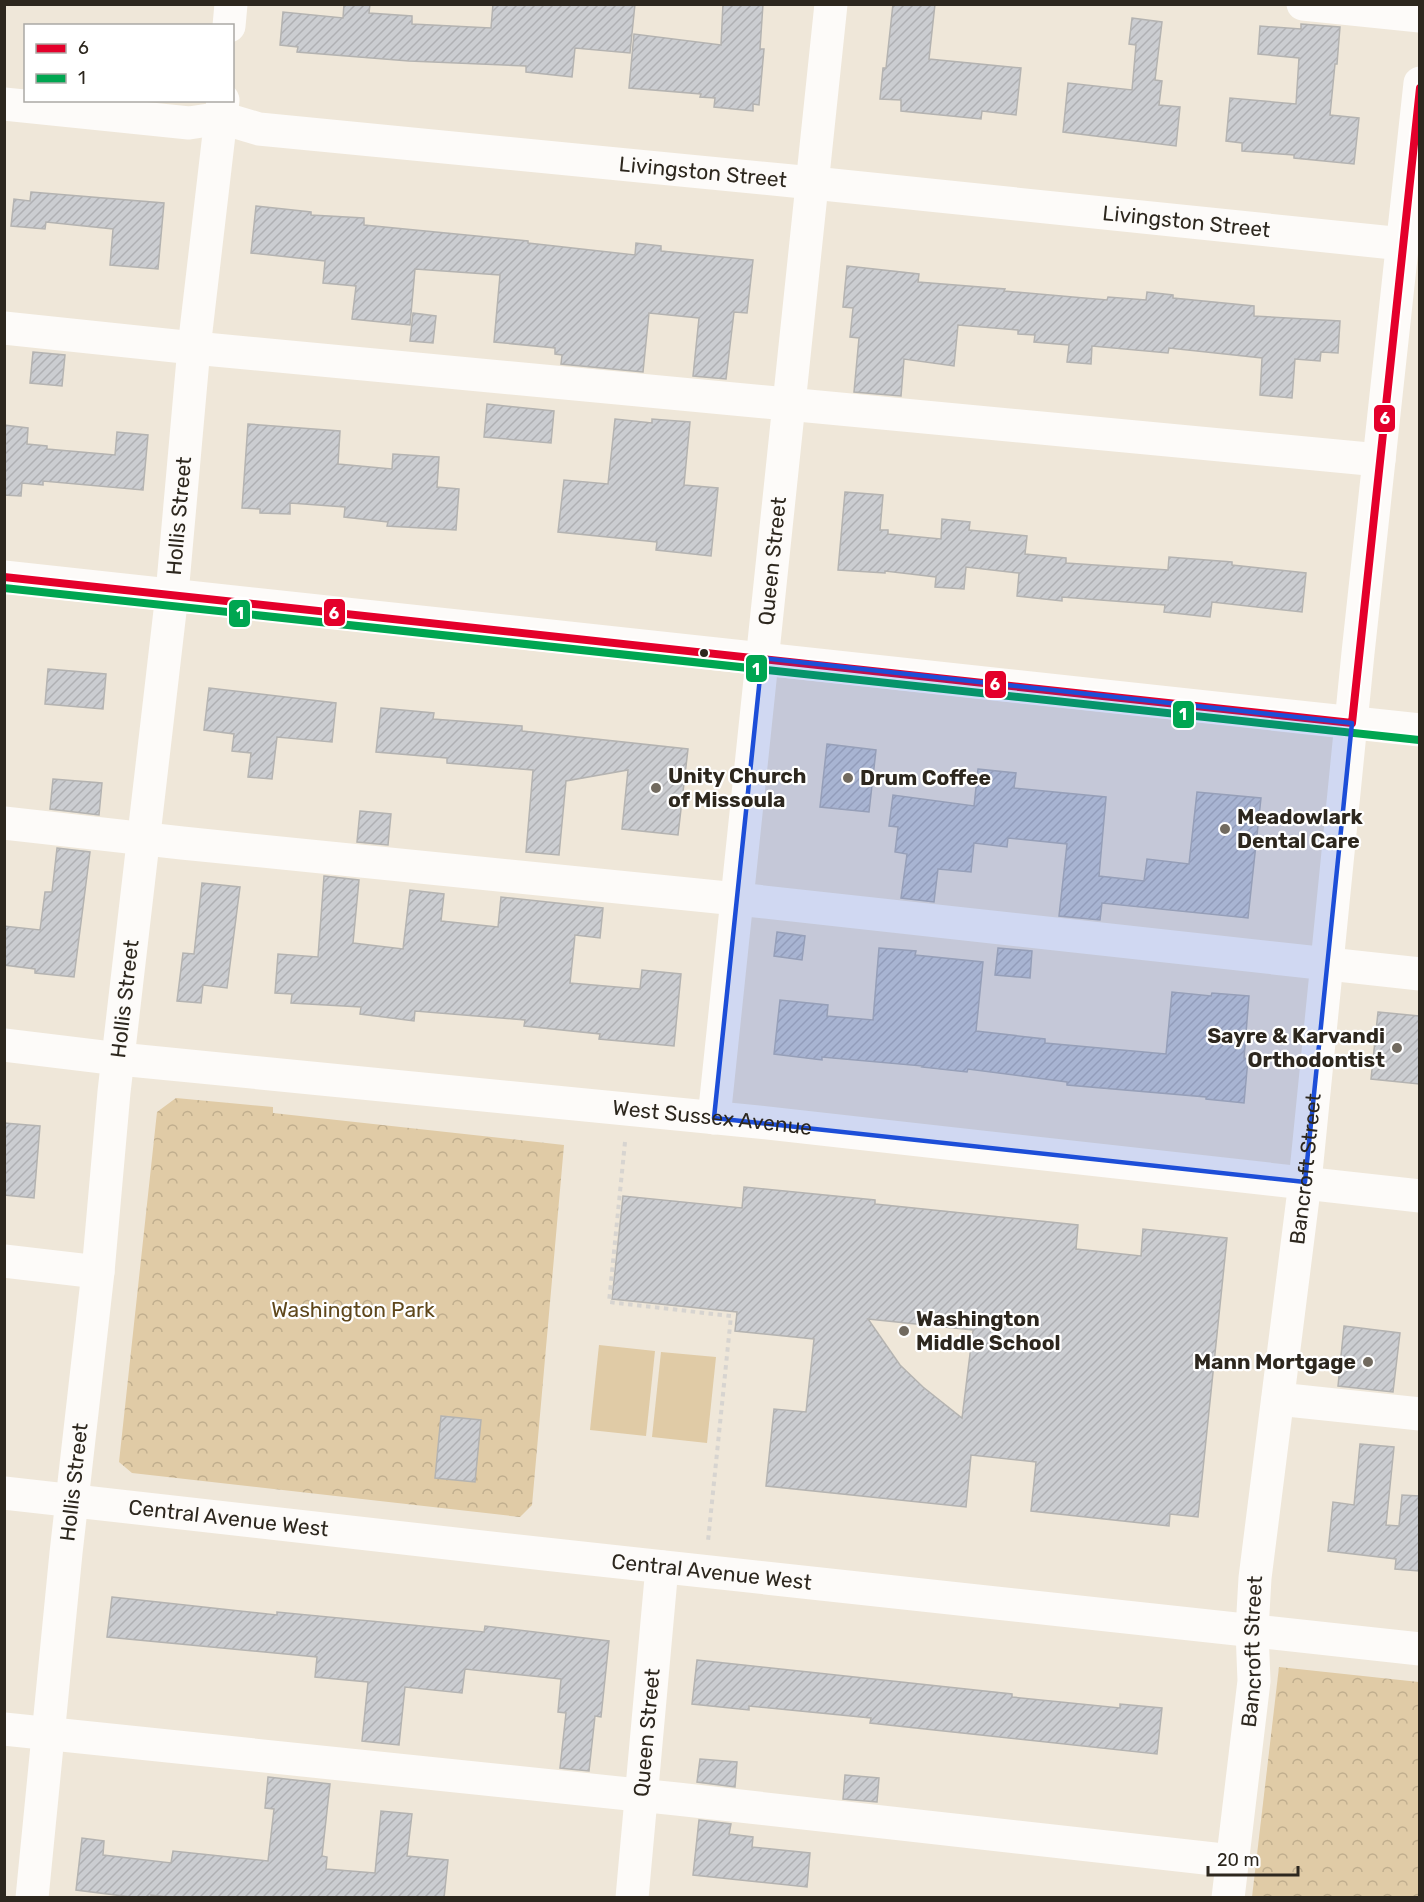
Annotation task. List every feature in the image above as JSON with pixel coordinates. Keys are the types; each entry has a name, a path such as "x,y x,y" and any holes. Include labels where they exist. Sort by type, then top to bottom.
{"street":[{"path":"229,24 231,4"},
{"name":"Queen Street","path":"714,1118 831,4"},
{"path":"1303,4 1419,16"},
{"name":"Bancroft Street","path":"1228,1898 1254,1681 1252,1630 1255,1578 1305,1182 1419,83"},
{"name":"Livingston Street","path":"4,104 189,123 222,110 259,129 1403,244"},
{"name":"Hollis Street","path":"32,1898 119,1059 172,594 194,348 222,110"},
{"path":"4,328 1379,460"},
{"path":"4,577 1419,730"},
{"path":"4,823 737,899 1419,974"},
{"name":"West Sussex Avenue","path":"4,1045 119,1059 714,1118 1419,1196"},
{"path":"4,1261 98,1272"},
{"path":"1278,1399 1419,1414"},
{"name":"Central Avenue West","path":"4,1492 662,1567 1419,1649"},
{"name":"Queen Street","path":"632,1898 662,1567"},
{"path":"4,1729 1232,1861"}],"path":[{"path":"625,1142 609,1302 731,1316 708,1541"}],"highlighted area":[{"path":"762,658 1352,723 1305,1182 714,1118"}],"green space":[{"name":"Washington Park","path":"176,1098 273,1107 273,1113 564,1145 532,1505 520,1517 132,1473 119,1462 157,1112"},
{"path":"599,1345 655,1351 646,1436 590,1430"},
{"path":"661,1352 716,1357 707,1443 652,1437"},
{"path":"1279,1667 1419,1682 1419,1897 1252,1897"}],"building":[{"path":"344,4 370,4 369,13 412,16 412,24 491,28 493,4 635,4 630,53 575,48 572,77 526,72 526,66 409,61 297,52 298,47 280,45 283,12 343,18"},
{"path":"723,4 763,4 760,49 764,49 759,105 753,104 753,111 714,107 715,98 700,97 701,94 629,88 634,34 721,45"},
{"path":"893,4 935,4 929,59 1021,68 1016,115 982,111 981,119 901,111 901,100 880,99"},
{"path":"1132,18 1162,22 1155,80 1162,81 1159,105 1180,107 1176,146 1063,132 1068,83 1132,90 1136,45 1129,44"},
{"path":"1301,24 1340,27 1330,115 1359,118 1354,164 1294,158 1294,155 1242,151 1242,143 1226,141 1230,98 1296,104 1299,58 1258,54 1260,26 1301,29"},
{"path":"31,192 164,203 158,269 110,265 113,229 46,222 45,229 11,226 14,199 30,201"},
{"path":"256,206 311,212 311,215 364,218 364,225 528,241 528,243 635,255 636,243 661,246 661,251 753,260 747,313 734,312 726,379 693,376 699,318 649,313 643,372 561,364 562,355 555,354 555,348 494,342 500,275 415,269 410,325 352,319 356,286 323,283 325,261 251,253"},
{"path":"847,266 919,274 918,282 1107,300 1108,297 1146,300 1147,292 1173,295 1173,298 1254,306 1254,316 1340,321 1338,353 1321,352 1320,361 1295,359 1292,398 1260,395 1262,358 1169,348 1168,353 1092,346 1091,364 1067,362 1069,345 1034,342 1035,335 1018,334 1018,330 958,325 954,366 904,359 901,396 854,392 859,338 850,337 853,308 843,307"},
{"path":"413,313 436,316 433,343 410,341"},
{"path":"33,352 65,355 62,386 30,383"},
{"path":"487,404 554,411 551,443 484,437"},
{"path":"615,419 652,423 652,419 690,422 684,485 718,488 711,556 656,550 657,542 558,532 564,480 608,484"},
{"path":"248,424 340,431 338,464 392,469 393,454 439,457 437,487 459,489 456,530 387,526 388,522 344,517 345,507 290,503 290,514 260,513 260,509 242,508"},
{"path":"4,425 28,428 27,444 47,446 47,449 115,455 117,432 148,435 143,490 43,481 43,485 22,483 21,496 4,495"},
{"path":"845,492 883,495 880,530 888,530 888,534 941,539 942,519 970,522 969,530 1027,536 1025,554 1066,558 1066,563 1168,570 1169,557 1232,562 1232,565 1306,573 1302,612 1212,602 1210,617 1164,612 1165,605 1062,597 1062,601 1017,596 1019,573 966,567 964,589 935,587 936,577 885,571 885,573 838,570"},
{"path":"48,669 106,674 103,709 45,704"},
{"path":"209,688 336,703 332,742 277,737 272,779 248,777 251,753 232,751 234,734 204,730"},
{"path":"381,708 434,713 433,719 522,726 522,731 688,749 678,835 622,829 628,770 566,781 559,855 526,852 533,770 447,763 447,758 376,752"},
{"name":"Drum Coffee","path":"827,744 876,750 869,812 820,807"},
{"path":"978,769 1016,773 1014,788 1106,797 1099,876 1144,881 1147,859 1189,864 1197,792 1261,798 1248,918 1102,903 1100,920 1059,916 1067,844 1008,838 1007,847 974,843 971,872 938,869 934,902 901,898 907,854 895,852 898,827 889,826 893,795 974,806"},
{"path":"53,779 102,783 99,815 50,809"},
{"path":"360,811 391,814 388,845 357,842"},
{"path":"57,848 90,852 74,977 35,973 35,969 4,965 4,926 40,930 45,892 52,892"},
{"path":"324,876 359,880 353,943 403,949 410,890 444,894 441,921 498,927 501,897 603,908 600,938 575,935 570,983 640,989 642,970 681,974 674,1046 599,1039 600,1034 524,1026 525,1020 415,1011 414,1021 360,1014 361,1007 291,1003 292,994 275,993 278,954 318,957"},
{"path":"202,883 240,887 227,988 203,985 201,1003 177,1001 183,953 194,954"},
{"path":"777,932 805,936 802,960 774,956"},
{"path":"879,948 916,951 915,955 983,962 976,1031 1045,1039 1045,1043 1166,1054 1172,992 1211,996 1212,993 1249,996 1244,1058 1248,1059 1244,1103 1206,1099 1206,1097 1067,1085 1067,1082 968,1069 967,1072 923,1066 822,1057 822,1060 774,1054 780,1000 828,1005 827,1016 873,1020"},
{"path":"998,948 1032,951 1030,978 995,975"},
{"name":"Sayre & Karvandi Orthodontist","path":"1378,1012 1419,1016 1419,1084 1371,1079"},
{"path":"4,1123 40,1126 34,1198 4,1195"},
{"path":"744,1187 875,1200 875,1204 1078,1225 1076,1249 1141,1256 1143,1229 1227,1238 1198,1517 1170,1514 1169,1526 1031,1511 1036,1462 971,1455 966,1507 766,1486 774,1409 806,1412 814,1339 735,1331 737,1312 612,1299 623,1196 742,1208","holes":["868,1319 973,1330 962,1418 900,1365"]},
{"name":"Mann Mortgage","path":"1344,1326 1400,1333 1393,1392 1338,1386"},
{"path":"441,1416 481,1420 475,1482 435,1478"},
{"path":"1360,1444 1394,1447 1386,1525 1399,1526 1402,1495 1419,1496 1419,1571 1395,1569 1396,1559 1328,1551 1333,1502 1354,1505"},
{"path":"112,1597 277,1615 277,1612 484,1632 485,1626 609,1641 601,1717 595,1716 589,1771 560,1768 566,1713 558,1712 561,1679 465,1669 462,1693 405,1687 399,1745 362,1741 368,1682 315,1677 317,1657 107,1637"},
{"path":"697,1660 1012,1694 1012,1697 1120,1708 1120,1704 1162,1708 1157,1754 870,1723 871,1718 749,1706 749,1710 692,1704"},
{"path":"700,1759 737,1762 735,1787 697,1782"},
{"path":"845,1775 879,1778 877,1802 843,1799"},
{"path":"268,1777 330,1784 322,1856 327,1857 326,1869 375,1873 381,1811 412,1814 407,1856 448,1860 444,1898 177,1898 151,1895 151,1898 139,1898 76,1890 82,1838 104,1841 103,1855 171,1863 173,1851 268,1861 274,1809 265,1808"},
{"path":"699,1820 731,1824 729,1834 753,1837 752,1847 810,1853 807,1887 693,1875"}],"transit line":[{"name":"6","path":"4,577 1352,723 1420,88"},
{"name":"1","path":"4,588 1419,740"}],"place":[{"name":"Drum Coffee","path":"848,778"},
{"name":"Unity Church of Missoula","path":"656,788"},
{"name":"Meadowlark Dental Care","path":"1225,829"},
{"name":"Sayre & Karvandi Orthodontist","path":"1397,1048"},
{"name":"Washington Middle School","path":"904,1331"},
{"name":"Mann Mortgage","path":"1368,1362"}]}
